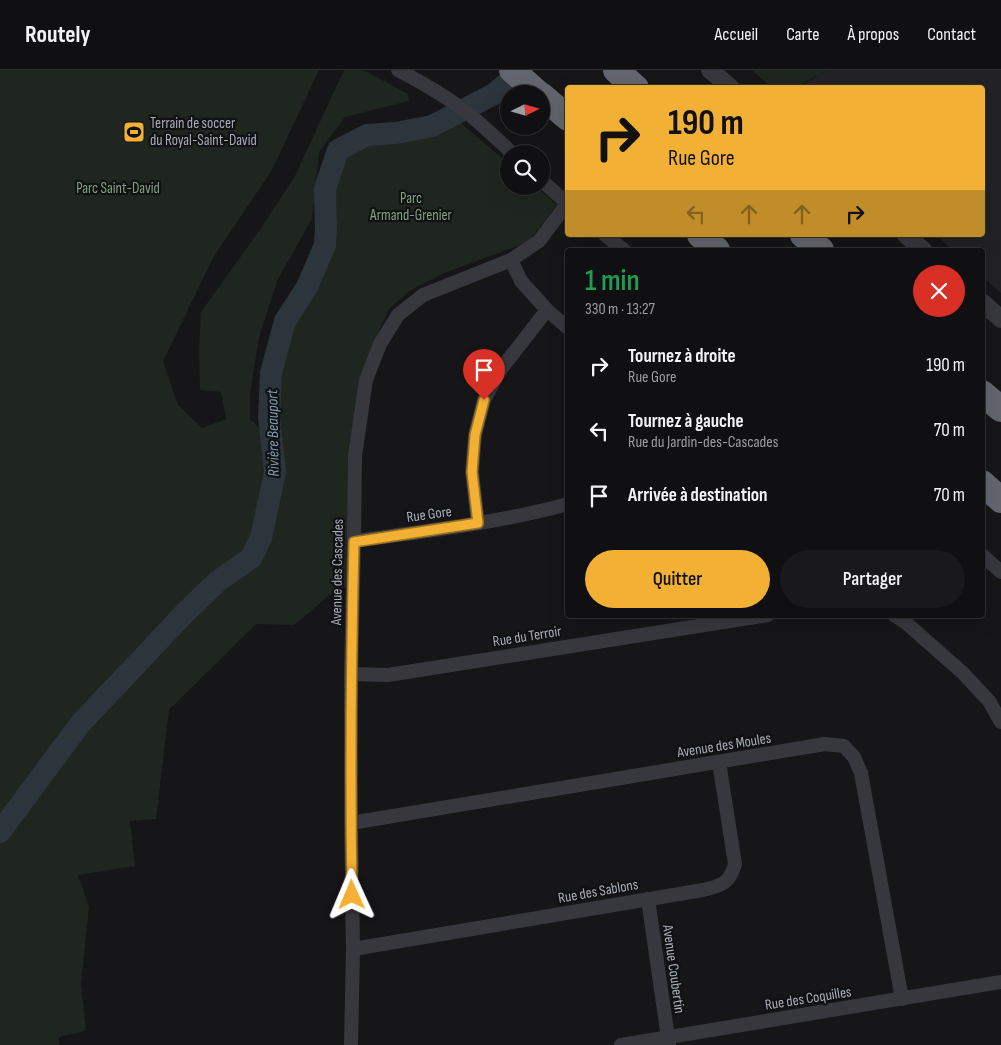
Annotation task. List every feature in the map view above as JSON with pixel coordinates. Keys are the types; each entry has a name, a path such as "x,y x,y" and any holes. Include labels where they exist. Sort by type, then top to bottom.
{"highway":[{"path":"512,70 529,85"},
{"path":"616,70 633,85"},
{"path":"550,103 565,116"},
{"path":"702,237 716,248"},
{"path":"806,237 818,248"},
{"path":"985,395 1001,409"},
{"path":"985,487 1001,500"}],"street":[{"path":"398,70 436,90 458,105 503,145"},
{"path":"710,70 728,85"},
{"path":"550,188 565,202"},
{"name":"Avenue des Cascades","path":"351,1045 353,949 350,674 355,456 366,380 380,344 398,315 423,295 511,260 539,241 565,207"},
{"path":"608,237 621,248"},
{"path":"908,237 921,248"},
{"path":"511,260 522,281 547,310 565,325"},
{"path":"985,305 1001,319"},
{"path":"478,523 472,472 475,435 484,400 501,369 547,310"},
{"name":"Rue Gore","path":"354,542 478,523 540,512 565,505"},
{"path":"985,558 1001,572"},
{"name":"Rue du Terroir","path":"350,674 388,675 731,618"},
{"path":"899,618 963,673 989,701 1001,722"},
{"name":"Avenue des Moules","path":"351,823 825,744 844,746 854,757 861,773 902,999"},
{"name":"Rue des Sablons","path":"353,949 703,890 726,882 732,874 734,864 719,762"},
{"name":"Avenue Coubertin","path":"648,899 669,1041"},
{"name":"Rue des Coquilles","path":"621,1045 669,1041 1001,982"}],"shaded area":[{"path":"827,70 1001,70 1001,293 985,279 985,248 951,248 938,237 985,237 985,85 802,85"}],"green space":[{"path":"0,70 319,70 272,170 214,256 163,361 178,405 202,428 226,419 221,392 200,390 199,350 201,312 259,231 295,176 344,70 360,70 369,73 408,94 409,101 345,117 319,152 312,219 278,279 259,337 250,394 250,419 272,439 277,438 276,369 287,340 305,304 317,286 333,248 337,219 335,201 336,176 341,162 352,149 382,137 427,132 461,123 500,156 500,195 545,195 557,205 528,242 444,273 411,290 389,309 369,353 358,403 352,588 339,587 294,625 256,624 169,710 156,819 130,821 135,866 78,875 89,907 81,984 86,1031 59,1037 59,1045 0,1045"},
{"path":"752,70 827,70 801,85 769,85"}],"waterway":[{"name":"Rivière Beauport","path":"0,832 80,724 184,614 218,581 251,558 261,538 275,472 269,417 271,373 285,321 307,287 325,245 325,189 338,150 367,135 396,133 432,126 494,94 522,70"}],"place":[{"name":"Terrain de soccer du Royal-Saint-David","path":"134,132"}],"route":[{"path":"352,895 350,674 354,542 478,523 472,472 475,435 484,400"}],"park label":[{"name":"Parc Saint-David","path":"118,188"},
{"name":"Parc Armand-Grenier","path":"411,206"}]}
